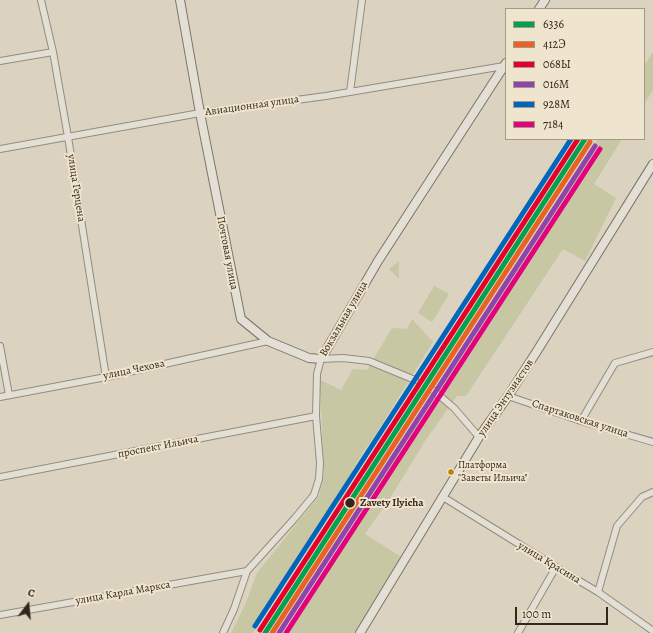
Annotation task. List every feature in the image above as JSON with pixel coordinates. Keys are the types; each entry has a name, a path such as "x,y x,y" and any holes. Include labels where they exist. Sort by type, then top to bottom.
{"street":[{"name":"улица Герцена","path":"41,0 53,52 68,137 106,377"},
{"name":"Почтовая улица","path":"180,0 200,113 241,319 268,340 310,358 344,358 369,361 415,380"},
{"path":"350,92 362,0"},
{"path":"0,61 53,52"},
{"name":"Авиационная улица","path":"0,149 200,113 350,92 505,64"},
{"name":"Вокзальная улица","path":"223,633 234,609 247,571 314,495 319,480 320,463 316,416 317,374 321,359 378,261 505,64"},
{"name":"улица Энтузиастов","path":"360,633 479,437 537,351 653,164"},
{"name":"улица Чехова","path":"0,397 106,377 268,340"},
{"path":"0,346 9,395"},
{"path":"581,421 614,363 653,352"},
{"path":"434,391 454,408 479,437"},
{"name":"Спартаковская улица","path":"508,396 581,421 653,442"},
{"name":"проспект Ильича","path":"0,477 316,416"},
{"path":"598,592 617,526 642,497 653,492"},
{"name":"улица Красина","path":"443,497 598,592 653,631"},
{"path":"518,633 556,567"},
{"name":"улица Карла Маркса","path":"0,615 247,571"}],"green space":[{"path":"653,52 653,90 645,102 645,64"},
{"path":"597,140 621,140 594,184 616,198 585,261 563,249 466,396 457,396 425,441 392,495 365,534 403,558 356,633 284,633"},
{"path":"399,261 399,279 389,269"},
{"path":"434,286 449,294 432,322 418,313"},
{"path":"412,319 433,342 352,470 355,472 302,549 305,551 253,633 231,633 245,605 257,573 319,496 324,477 320,380 341,390 353,369 367,370 392,328 407,329"}],"transit line":[{"name":"928М","path":"255,626 570,140"},
{"name":"068Ы","path":"260,630 577,140"},
{"name":"6336","path":"265,633 584,140"},
{"name":"412Э","path":"272,633 590,142"},
{"name":"016М","path":"279,633 595,146"},
{"name":"7184","path":"286,633 600,149"}],"place":[{"name":"Платформа \"Заветы Ильича\"","path":"451,472"},
{"name":"Zavety Ilyicha","path":"350,503"}]}
